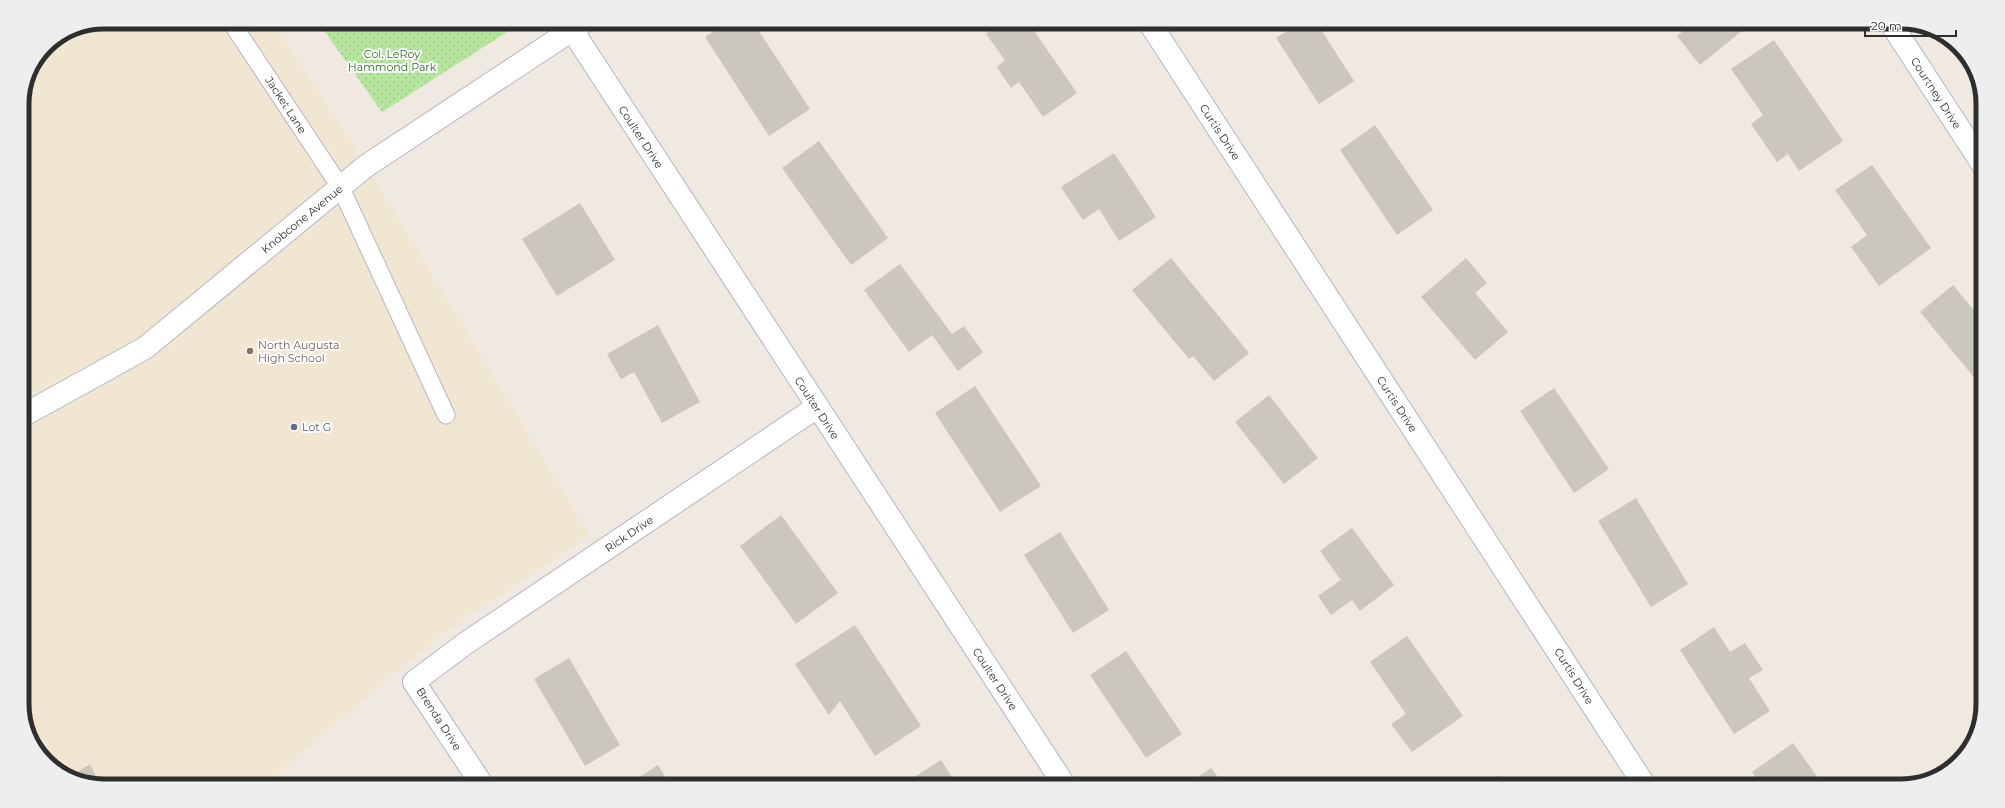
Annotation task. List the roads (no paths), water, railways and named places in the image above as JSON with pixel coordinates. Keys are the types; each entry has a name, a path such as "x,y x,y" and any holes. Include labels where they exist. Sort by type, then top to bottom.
{"street":[{"name":"Knobcone Avenue","path":"29,412 145,348 366,166 573,29"},
{"name":"Coulter Drive","path":"580,29 817,408 1060,779"},
{"name":"Curtis Drive","path":"1154,29 1640,779"},
{"name":"Courtney Drive","path":"1895,29 1976,154"},
{"name":"Rick Drive","path":"442,660 817,408"},
{"name":"Brenda Drive","path":"442,660 414,682 478,779"}],"lane":[{"name":"Jacket Lane","path":"236,29 341,188 446,414"}],"place":[{"name":"North Augusta High School","path":"250,351"},
{"name":"Lot G","path":"294,427"}],"park label":[{"name":"Col. LeRoy Hammond Park","path":"392,60"}]}
